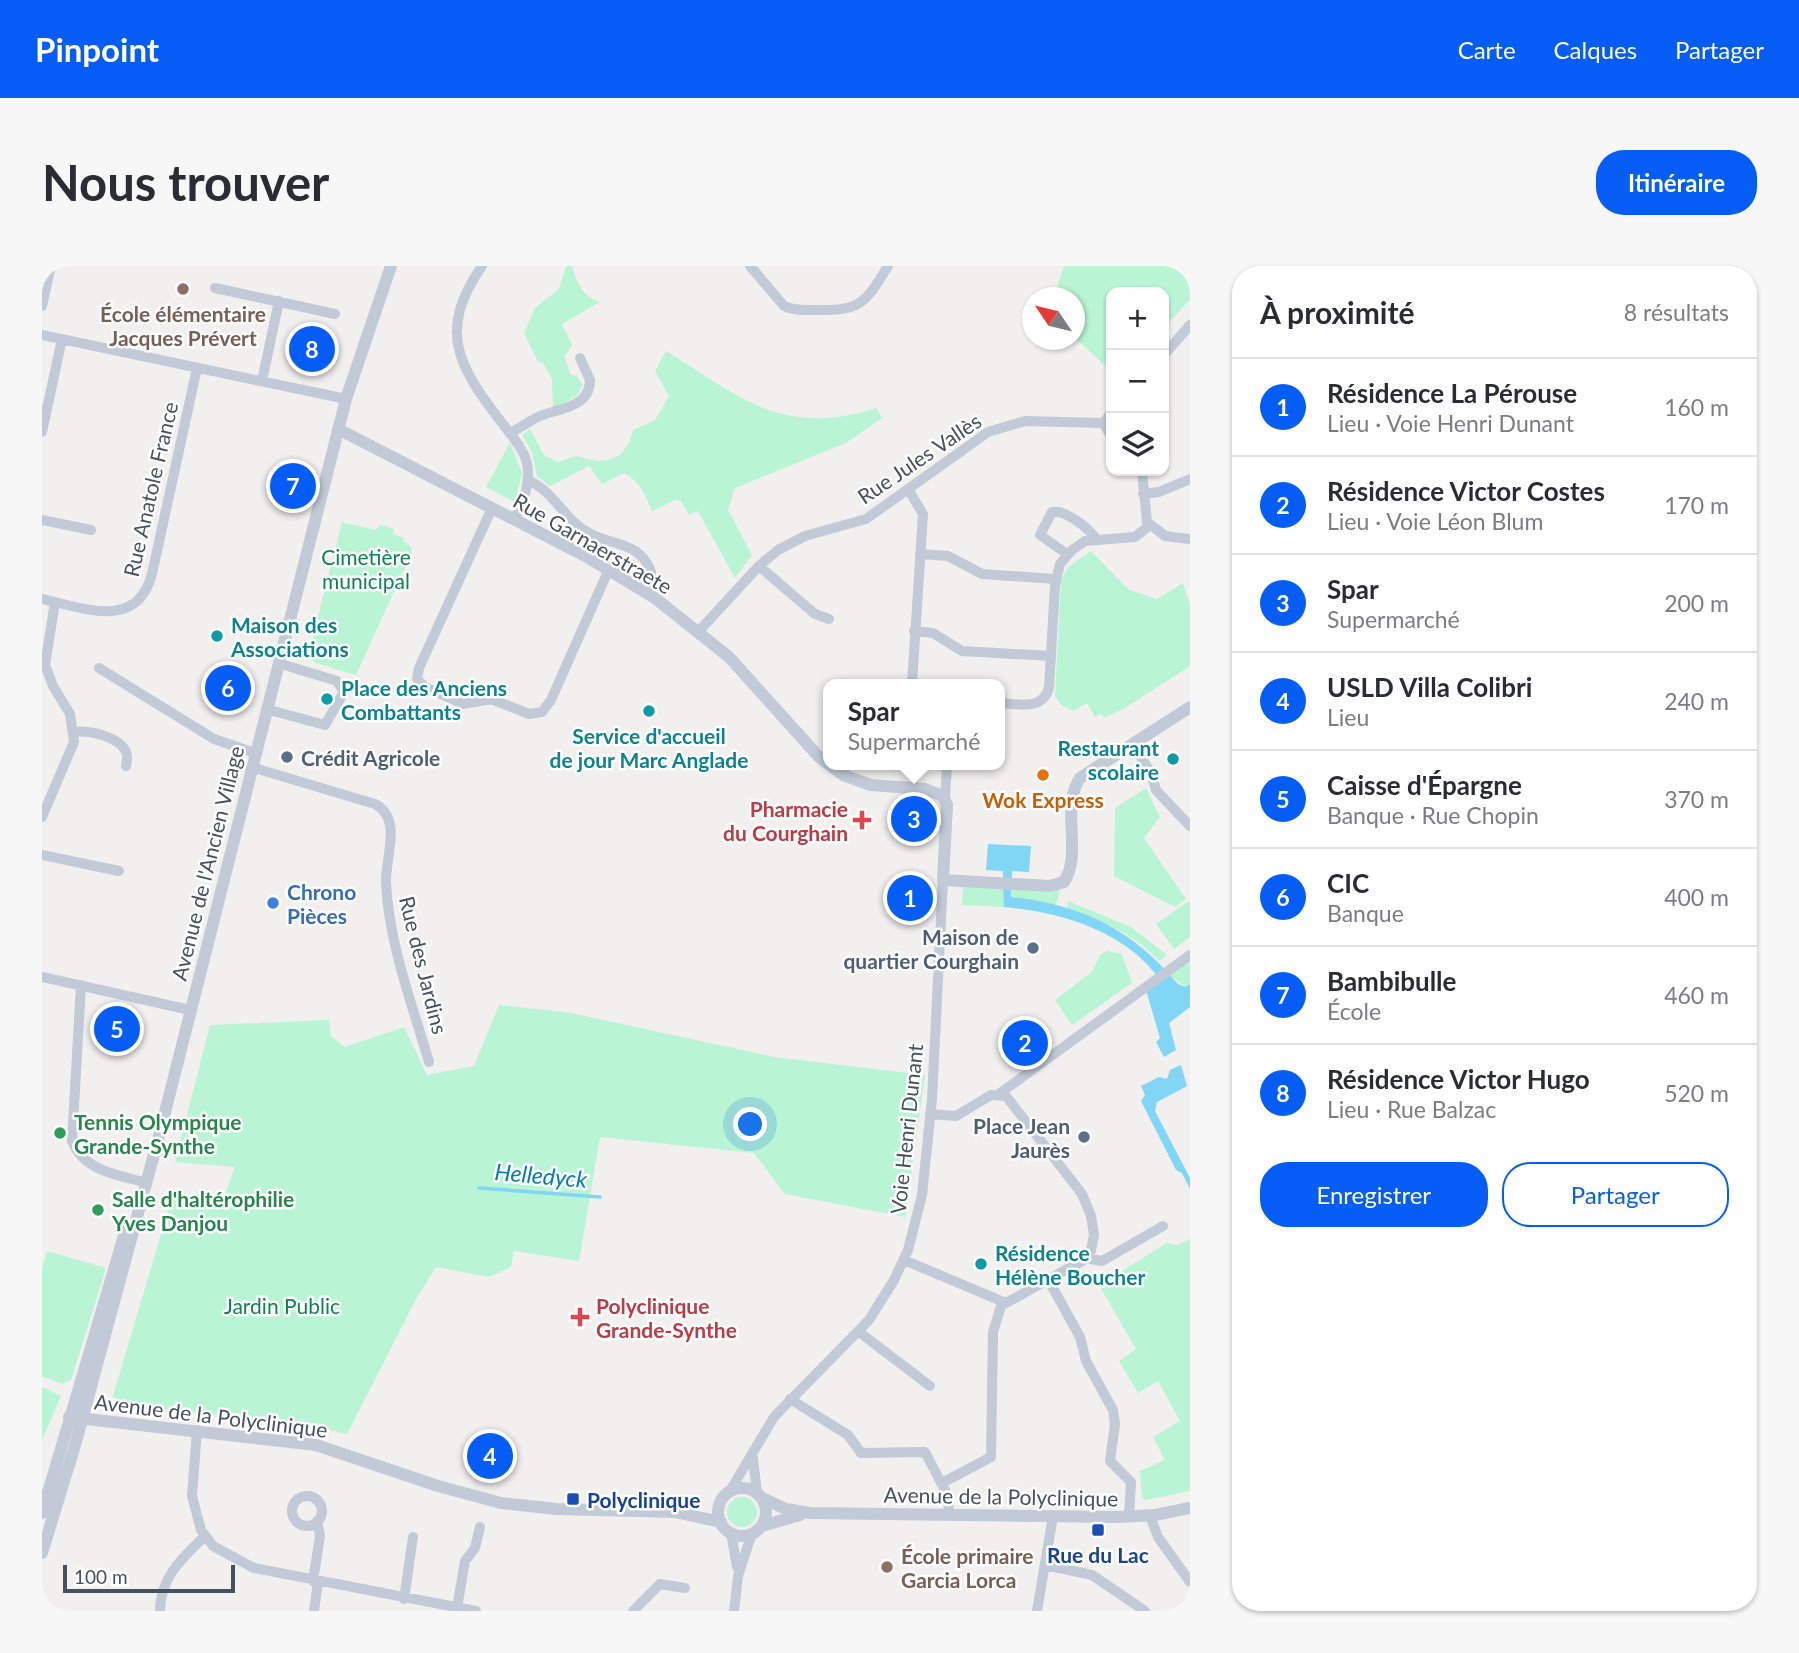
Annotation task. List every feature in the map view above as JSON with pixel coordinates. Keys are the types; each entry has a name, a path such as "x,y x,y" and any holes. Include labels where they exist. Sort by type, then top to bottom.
{"street":[{"path":"42,306 51,266"},
{"name":"Avenue de l'Ancien Village","path":"42,1553 76,1418 169,1092 346,399 391,266"},
{"path":"482,266 461,302 456,327 457,346 472,383 510,433 526,461 528,480 524,499 514,520"},
{"path":"750,266 778,301 791,309 841,310 857,306 870,295 884,268"},
{"path":"215,288 335,314"},
{"path":"262,382 278,302"},
{"path":"1168,350 1190,325"},
{"path":"42,335 346,399"},
{"path":"42,432 62,339"},
{"path":"510,433 542,415 567,409 582,398 590,380 580,358"},
{"name":"Rue Anatole France","path":"42,600 111,612 132,606 144,594 152,573 197,368"},
{"path":"1106,420 1103,424 1106,428"},
{"name":"Rue Jules Vallès","path":"699,631 759,566 798,539 858,523 982,435 1000,426 1025,421 1103,424"},
{"name":"Rue Garnaerstraete","path":"338,429 609,569 645,591 699,631 747,676 823,760"},
{"path":"1142,476 1144,513 1150,525 1165,537 1190,539"},
{"path":"1143,494 1159,492 1190,479"},
{"path":"528,480 547,491 583,530 624,544 644,559 651,572 645,591"},
{"path":"908,489 922,510 912,679"},
{"path":"492,508 419,668 417,679 425,687 463,704 491,699 528,714 542,712 551,700 609,569"},
{"path":"1068,554 1040,535 1054,511 1088,529 1096,539"},
{"path":"42,520 91,530"},
{"path":"1005,703 1035,704 1043,700 1049,688 1055,579 1068,554 1080,544 1096,539 1135,537 1150,525"},
{"path":"920,554 948,556 982,574 1055,579"},
{"path":"759,566 815,614 829,619"},
{"path":"42,817 72,754 74,732 69,714 53,686 45,664 46,642 55,602"},
{"path":"914,631 933,634 962,651 1051,656"},
{"path":"266,709 325,725 344,692 337,681 278,663"},
{"path":"99,668 214,740 255,753"},
{"path":"943,880 1050,886 1064,882 1069,870 1076,786 1084,775 1190,707"},
{"path":"74,732 91,731 122,746 127,754 126,766"},
{"path":"1133,744 1151,773 1156,790 1190,826"},
{"name":"Rue des Jardins","path":"251,767 370,802 389,815 391,826 386,877 389,914 429,1062"},
{"name":"Rue Garnaerstraete","path":"835,770 863,784 930,790 945,799"},
{"path":"945,799 947,770"},
{"name":"Voie Henri Dunant","path":"726,1495 770,1422 859,1332 885,1296 904,1260 920,1204 930,1114 945,799"},
{"path":"42,855 119,871"},
{"path":"930,1114 959,1115 989,1096 999,1094 1190,954"},
{"path":"42,977 190,1010"},
{"path":"81,985 72,1141 78,1153 95,1167 143,1182"},
{"path":"904,1260 1002,1303 1014,1300 1086,1258 1094,1235 1086,1202 1014,1104 999,1094"},
{"path":"1086,1258 1102,1261 1163,1226"},
{"path":"1049,1281 1080,1337 1086,1362 1115,1415 1110,1461 1131,1482 1129,1517"},
{"path":"942,1483 990,1457 993,1332 1002,1303"},
{"path":"859,1332 930,1386"},
{"path":"790,1399 848,1435 861,1453 925,1452 949,1500 949,1515"},
{"name":"Avenue de l'Ancien Village","path":"42,1513 76,1418"},
{"name":"Avenue de la Polyclinique","path":"76,1418 316,1445 438,1486 501,1503 556,1509 675,1511 705,1507 726,1495"},
{"path":"197,1430 191,1490 204,1537 248,1566 404,1599 476,1611"},
{"path":"737,1576 766,1512 752,1473 754,1451"},
{"path":"757,1530 741,1536 731,1533 720,1522 718,1511 726,1495 744,1488 759,1495"},
{"name":"Avenue de la Polyclinique","path":"759,1495 786,1509 810,1513 1129,1517 1190,1508"},
{"name":"Avenue de la Polyclinique","path":"675,1511 720,1522"},
{"name":"Avenue de la Polyclinique","path":"757,1530 783,1517 810,1513"},
{"path":"1037,1611 1053,1516"},
{"path":"1150,1516 1158,1537 1190,1582"},
{"path":"314,1611 320,1536 317,1521"},
{"path":"457,1608 465,1561 475,1548 480,1527"},
{"path":"731,1533 737,1576 734,1611"},
{"path":"160,1611 161,1598 169,1576 204,1537"},
{"path":"404,1599 413,1537"},
{"path":"1045,1566 1092,1575 1145,1611"},
{"path":"633,1611 660,1584 685,1588"}],"green space":[{"path":"566,266 572,266 585,293 600,302 562,324 572,345 564,357 571,375 577,376 583,385 576,397 553,408 552,379 543,363 538,362 524,333 535,308 559,289"},
{"path":"1064,266 1190,266 1190,299 1169,322 1169,287 1106,287 1106,366 1085,347 1085,287 1057,287"},
{"path":"666,351 741,398 789,416 843,416 876,408 882,418 846,443 735,488 728,510 752,555 735,578 698,511 689,515 681,501 675,500 652,511 641,489 630,476 624,473 602,484 589,466 550,486 537,476 532,452 522,435 530,429 544,455 557,462 576,456 597,461 609,460 621,454 629,443 633,430 655,420 669,396 655,371"},
{"path":"510,443 522,473 515,502 486,487"},
{"name":"Cimetière municipal","path":"342,522 375,530 381,525 394,529 393,534 404,538 403,541 411,547 412,552 356,675 316,663 308,656"},
{"path":"1091,551 1129,590 1157,599 1183,583 1190,605 1190,666 1125,708 1104,718 1101,714 1095,717 1087,703 1073,711 1061,705 1055,696 1061,581 1068,567"},
{"path":"1146,788 1160,817 1144,838 1186,899 1175,907 1114,876 1115,808"},
{"path":"963,886 1003,888 1004,907 962,905"},
{"path":"1011,889 1060,890 1056,905 1011,897"},
{"path":"1190,900 1190,937 1174,949 1156,924"},
{"path":"1068,901 1131,927 1167,955 1159,961 1150,951 1128,936 1067,908"},
{"path":"1108,951 1122,954 1132,983 1072,1025 1055,1000 1092,972 1101,954"},
{"path":"1190,959 1190,984 1185,987 1170,975"},
{"name":"Jardin Public","path":"499,1005 566,1012 774,1057 925,1075 905,1217 785,1194 754,1153 600,1137 579,1261 514,1251 511,1267 489,1277 436,1267 416,1299 347,1434 319,1427 123,1404 113,1396 172,1197 221,1206 235,1167 175,1162 210,1025 329,1020 331,1036 345,1047 404,1027 427,1075 474,1066"},
{"path":"1190,1239 1190,1491 1145,1500 1142,1497 1140,1471 1165,1460 1153,1437 1180,1421 1158,1381 1138,1393 1119,1361 1136,1349 1099,1285 1167,1243 1177,1245"},
{"path":"47,1251 106,1268 71,1380 62,1384 42,1376 42,1269"},
{"path":"42,1387 61,1396 42,1440"},
{"path":"742,1497 753,1501 757,1512 753,1523 742,1527 731,1523 727,1512 731,1501"}],"water":[{"path":"988,844 1031,846 1029,872 1012,871 1012,879 1003,879 1003,871 986,870"},
{"path":"1003,888 1011,889 1011,897 1061,906 1104,923 1142,948 1178,984 1185,987 1190,984 1190,1007 1169,1023 1176,1050 1164,1057 1156,1042 1160,1038 1146,990 1160,980 1146,963 1111,937 1091,927 1048,914 1004,907"},
{"path":"1181,1065 1187,1086 1157,1102 1155,1111 1190,1178 1190,1189 1182,1173 1176,1170 1141,1101 1145,1095 1141,1086 1159,1077 1167,1079 1170,1070"}],"waterway":[{"name":"Helledyck","path":"479,1188 600,1197"}],"place":[{"name":"École élémentaire Jacques Prévert","path":"183,289"},
{"name":"Résidence Victor Hugo","path":"312,349"},
{"name":"Bambibulle","path":"293,486"},
{"name":"Maison des Associations","path":"217,636"},
{"name":"CIC","path":"228,688"},
{"name":"Place des Anciens Combattants","path":"327,699"},
{"name":"Service d'accueil de jour Marc Anglade","path":"649,711"},
{"name":"Crédit Agricole","path":"287,757"},
{"name":"Restaurant scolaire","path":"1173,759"},
{"name":"Wok Express","path":"1043,775"},
{"name":"Spar","path":"914,819"},
{"name":"Pharmacie du Courghain","path":"862,820"},
{"name":"Résidence La Pérouse","path":"910,898"},
{"name":"Chrono Pièces","path":"273,903"},
{"name":"Maison de quartier Courghain","path":"1033,948"},
{"name":"Caisse d'Épargne","path":"117,1029"},
{"name":"Résidence Victor Costes","path":"1025,1043"},
{"name":"Tennis Olympique Grande-Synthe","path":"60,1133"},
{"name":"Place Jean Jaurès","path":"1084,1137"},
{"name":"Salle d'haltérophilie Yves Danjou","path":"98,1210"},
{"name":"Résidence Hélène Boucher","path":"981,1264"},
{"name":"Polyclinique Grande-Synthe","path":"580,1317"},
{"name":"USLD Villa Colibri","path":"490,1456"},
{"name":"Polyclinique","path":"573,1499"},
{"name":"Rue du Lac","path":"1098,1530"},
{"name":"École primaire Garcia Lorca","path":"887,1567"}]}
